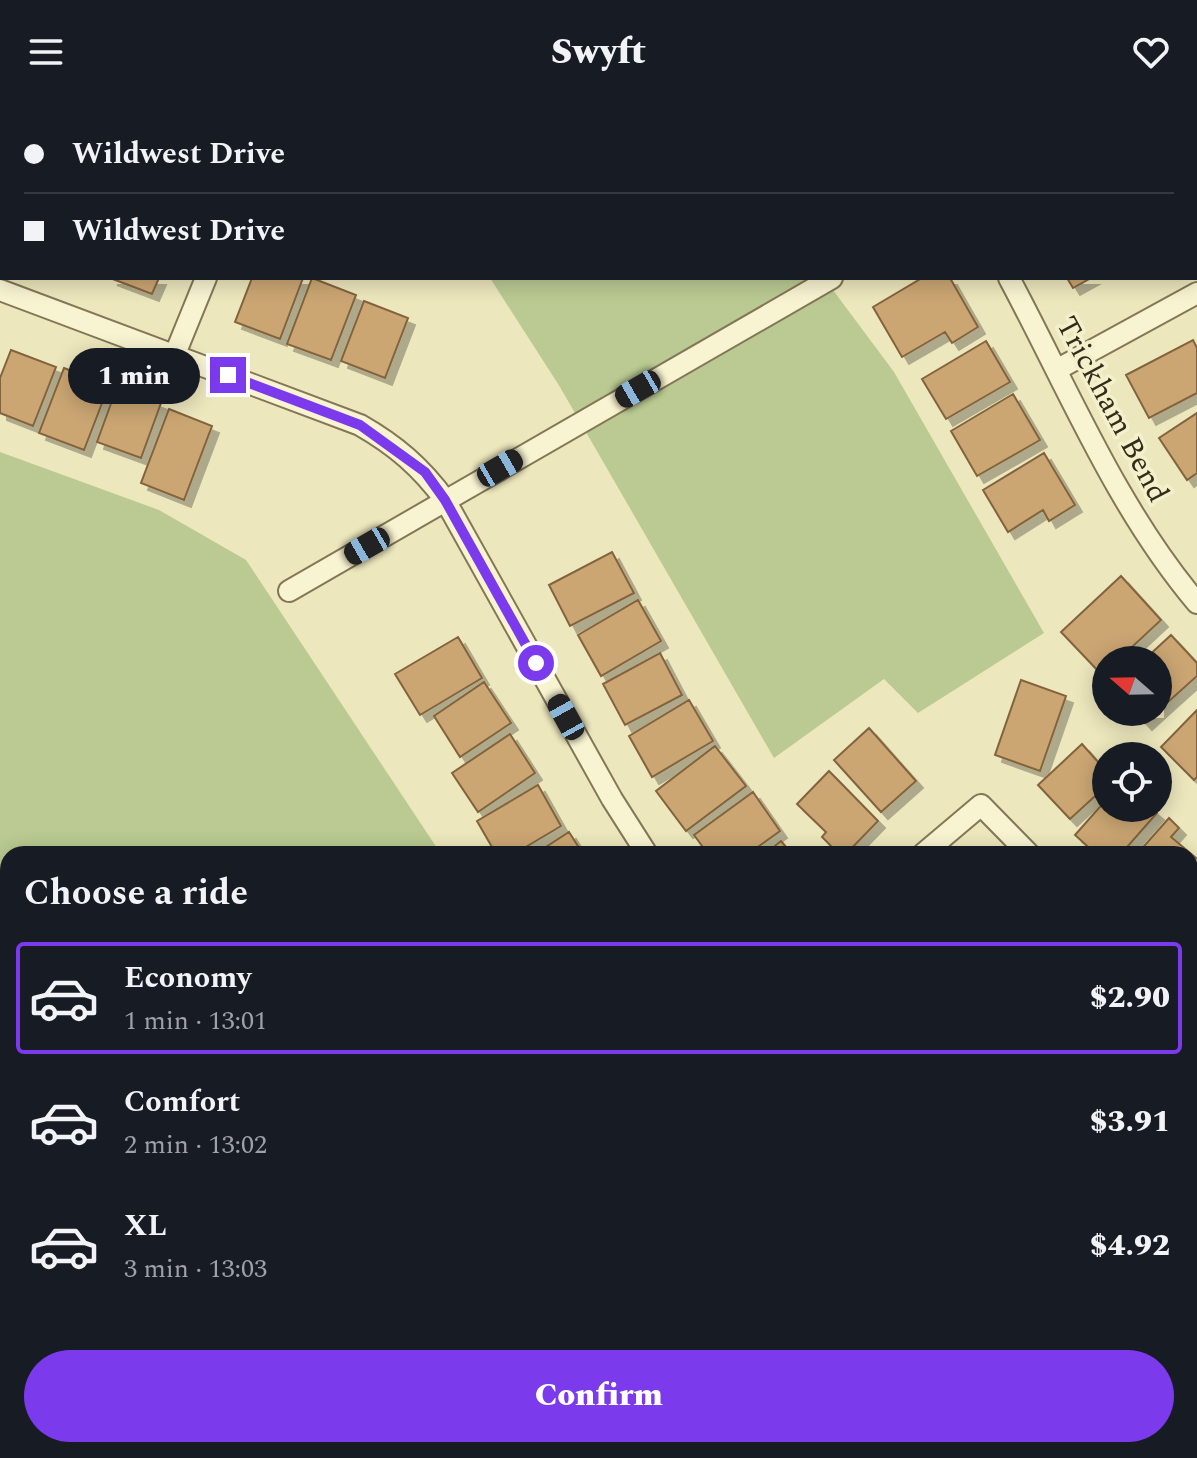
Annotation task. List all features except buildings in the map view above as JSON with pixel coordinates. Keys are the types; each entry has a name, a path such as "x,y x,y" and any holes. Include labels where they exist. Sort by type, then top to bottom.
{"street":[{"path":"175,354 205,280"},
{"path":"289,591 829,280"},
{"name":"Trickham Bend","path":"1010,280 1117,487 1170,571 1197,603"},
{"path":"0,290 360,425 425,472 445,500 612,799 642,846"},
{"path":"1058,369 1197,293"},
{"path":"932,846 981,805 1021,846"}],"green space":[{"path":"491,280 825,280 894,372 1044,633 918,713 884,679 774,758 560,387"},
{"path":"0,452 159,510 246,560 436,846 0,846"}],"route":[{"path":"228,375 360,425 403,453 425,472 445,500 536,663"}]}
